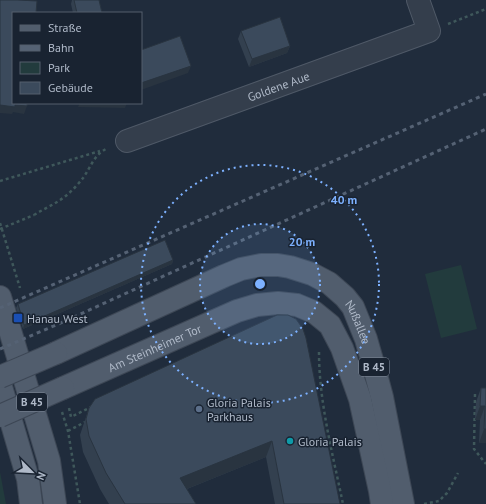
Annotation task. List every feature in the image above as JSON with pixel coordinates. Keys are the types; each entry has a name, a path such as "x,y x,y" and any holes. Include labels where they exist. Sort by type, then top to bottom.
{"main road":[{"name":"Nußallee","path":"0,377 235,271 261,265 290,267 312,274 329,283 353,307 366,339 382,397 403,504"},
{"path":"0,297 49,461 55,504"},
{"name":"Am Steinheimer Tor","path":"0,416 237,311 257,305 278,303 297,305 314,312"},
{"name":"Nußallee","path":"314,312 330,325 342,348 360,399 382,504"},
{"path":"0,383 28,479 31,504"}],"street":[{"path":"418,0 429,31"},
{"name":"Goldene Aue","path":"127,140 429,31"}],"path":[{"path":"429,31 486,9"},
{"path":"0,181 101,151 127,140"},
{"path":"0,229 34,215 68,194 83,178 101,151"},
{"path":"0,223 22,294"},
{"path":"319,346 319,369 326,423 343,504"},
{"path":"474,394 474,449 486,464"},
{"path":"75,415 94,406"},
{"path":"61,410 68,431 80,504"},
{"path":"68,431 86,422"},
{"path":"424,504 439,501 447,493 458,473"}],"green space":[{"path":"461,265 477,329 441,338 425,274"},
{"path":"0,472 6,504 0,504"}],"building":[{"path":"0,0 37,1 36,12 12,12 12,104 27,104 27,106 15,105 15,107 0,105"},
{"path":"74,0 99,0 102,12 77,12"},
{"path":"280,17 290,46 252,59 241,31"},
{"path":"180,36 191,66 142,83 142,50"},
{"path":"165,240 173,260 24,325 18,304"},
{"name":"Gloria Palais Parkhaus","path":"277,315 288,315 296,319 303,329 306,338 340,504 284,504 272,441 180,478 196,504 125,504 106,473 89,436 86,419 89,408 95,399"},
{"path":"481,388 486,388 486,429 484,429 485,406 480,406"}],"railway":[{"path":"0,308 486,94"},
{"path":"0,349 63,322 486,129"}],"place":[{"name":"Hanau West","path":"18,318"},
{"name":"Gloria Palais Parkhaus","path":"199,409"},
{"name":"Gloria Palais","path":"290,441"}]}
